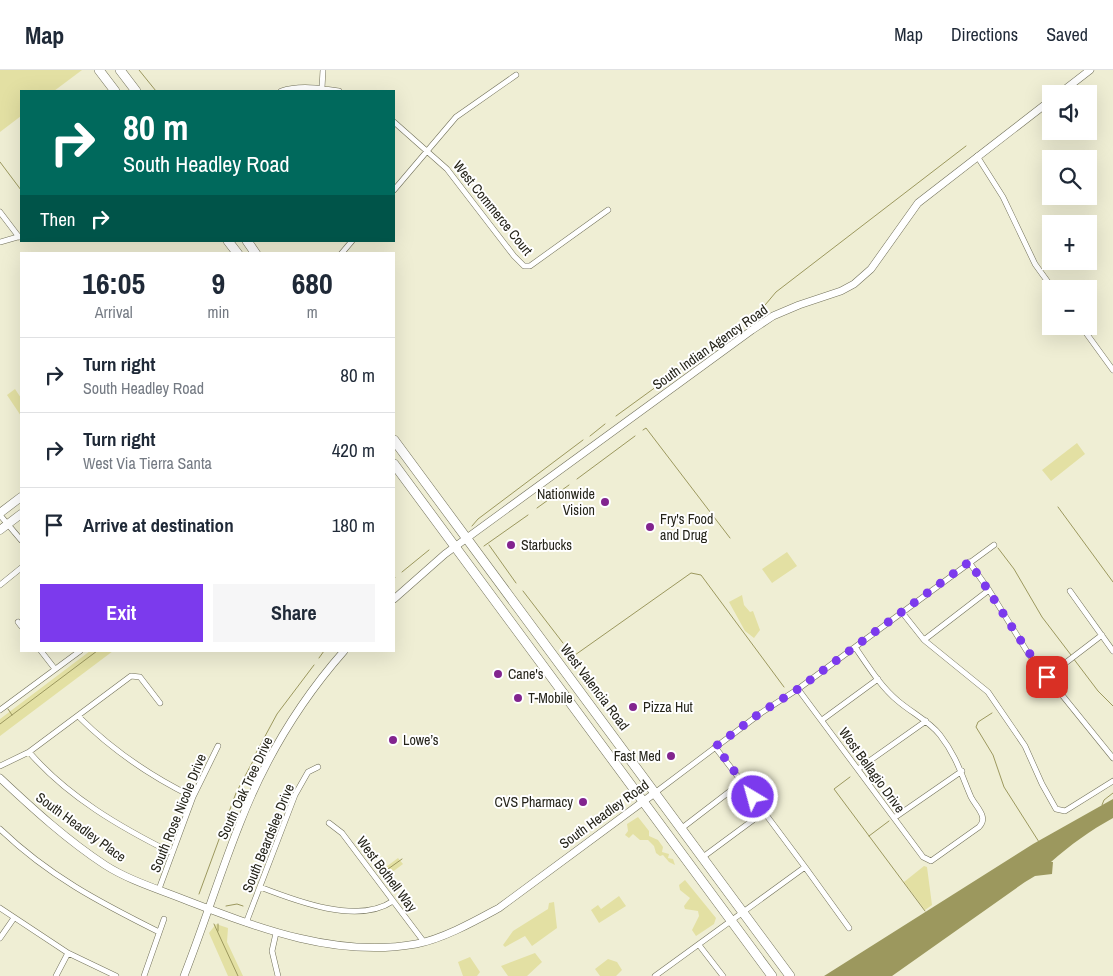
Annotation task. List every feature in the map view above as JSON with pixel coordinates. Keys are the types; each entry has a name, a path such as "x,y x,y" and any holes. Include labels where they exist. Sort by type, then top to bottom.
{"main road":[{"path":"120,70 135,90"},
{"path":"101,71 114,90"},
{"path":"229,242 236,252"},
{"name":"West Valencia Road","path":"395,441 466,540 656,792 790,976"},
{"name":"West Valencia Road","path":"395,465 772,976"},
{"path":"0,530 3,518 20,498"},
{"path":"3,518 20,514"},
{"path":"540,662 553,654"}],"street":[{"path":"322,88 323,70"},
{"path":"1071,85 1090,70"},
{"path":"395,189 456,117 516,75"},
{"path":"285,90 294,88 333,90"},
{"name":"South Indian Agency Road","path":"466,540 773,316 842,291 854,284 871,269 918,203 1042,107"},
{"name":"West Commerce Court","path":"395,123 448,169 520,264 530,266 608,210"},
{"path":"977,156 1003,197 1035,264 1047,280"},
{"path":"0,212 20,236 0,242"},
{"path":"343,252 351,242"},
{"path":"1088,335 1113,370"},
{"path":"3,518 20,539"},
{"path":"395,598 466,540"},
{"name":"South Headley Road","path":"209,909 276,933 324,943 375,947 397,947 424,942 472,922 499,908 760,713 798,689 994,545"},
{"path":"969,562 989,590 1023,646 1113,758"},
{"path":"0,585 20,569"},
{"path":"924,640 989,590"},
{"path":"1070,591 1113,651"},
{"path":"902,611 924,640 988,692 1025,746 1042,784 1056,809 1060,811 1113,781"},
{"path":"1047,677 1102,635"},
{"path":"855,647 878,680 897,701 926,721 939,733 962,771 894,818"},
{"path":"42,652 55,669"},
{"path":"0,710 79,652"},
{"name":"South Oak Tree Drive","path":"184,976 240,821 279,742 299,709 343,652"},
{"path":"0,766 29,752 131,676 140,676 160,703"},
{"path":"822,720 878,680"},
{"name":"West Bellagio Drive","path":"798,689 923,857 931,861 979,827 983,820 971,798 962,771"},
{"path":"78,716 128,759 165,783 193,797"},
{"path":"858,769 926,721"},
{"name":"South Rose Nicole Drive","path":"158,889 193,797 218,746"},
{"path":"716,746 849,928"},
{"path":"29,752 55,777 89,804 130,832 172,853"},
{"name":"South Beardslee Drive","path":"246,923 294,795 308,772 318,767"},
{"name":"South Headley Place","path":"0,778 38,815 106,865 158,889 209,909"},
{"path":"682,828 742,782"},
{"path":"703,857 764,812"},
{"name":"West Bothell Way","path":"329,823 342,832 424,942"},
{"path":"0,829 41,865 91,898 159,932"},
{"path":"656,976 804,866"},
{"path":"260,887 298,902 330,908 376,910 393,901"},
{"path":"0,908 68,953 116,976"},
{"path":"0,938 14,918"},
{"path":"144,976 164,919"},
{"path":"276,933 272,951 278,976"},
{"path":"699,944 723,976"},
{"path":"56,976 68,953"}],"shaded area":[{"path":"0,70 82,70 55,90 20,90 20,117 0,132"},
{"path":"15,389 20,396 20,414 7,395"},
{"path":"1077,443 1085,454 1051,481 1042,470"},
{"path":"787,552 797,566 772,583 762,569"},
{"path":"742,595 744,605 750,612 753,611 760,630 754,638 745,631 729,602"},
{"path":"89,652 112,652 0,736 0,719"},
{"path":"1113,799 1113,818 1081,838 1051,862 1053,862 1052,874 1035,876 1025,882 892,976 824,976 1033,844"},
{"path":"638,817 649,831 649,836 658,840 663,847 662,852 669,854 668,858 673,859 675,865 669,862 663,855 660,856 656,853 654,846 648,840 640,840 633,834 629,838 625,835 628,831 627,824"},
{"path":"398,858 403,864 383,879 378,873"},
{"path":"924,866 927,867 932,905 925,910 904,882"},
{"path":"685,880 716,918 714,924 696,936 692,930 699,916 698,911 685,909 684,906 690,898 680,890 679,885"},
{"path":"619,896 626,906 599,923 591,910 598,905 601,909"},
{"path":"554,902 557,928 532,946 525,936 505,947 503,945 513,931 548,909 549,903"},
{"path":"216,924 228,928 227,942 243,976 228,976 209,933"},
{"path":"535,953 542,962 527,976 508,976 501,966"},
{"path":"470,957 480,972 477,976 463,976 458,962"},
{"path":"608,959 617,962 622,970 616,976 600,976 595,969"}],"waterway":[{"path":"139,70 155,90"},
{"path":"749,319 755,317 776,292 966,146"},
{"path":"0,162 20,189"},
{"path":"712,346 741,325"},
{"path":"616,416 704,352"},
{"path":"590,436 605,424"},
{"path":"643,430 646,428 730,538"},
{"path":"577,479 635,436"},
{"path":"472,526 478,519 583,440"},
{"path":"537,508 569,485"},
{"path":"1058,507 1113,582"},
{"path":"484,546 528,515"},
{"path":"489,545 516,583"},
{"path":"998,548 1014,569 1042,617 1071,655"},
{"path":"402,572 429,550"},
{"path":"571,654 575,655 691,573 701,575 784,687"},
{"path":"523,591 563,643"},
{"path":"0,724 96,652"},
{"path":"319,658 323,652"},
{"path":"1073,658 1098,691 1113,706"},
{"path":"256,753 277,714 314,665"},
{"path":"8,709 12,715"},
{"path":"992,713 978,722 976,727 993,755 1004,787 1039,842"},
{"path":"199,894 236,793 253,761"},
{"path":"850,777 834,789 925,911"},
{"path":"1102,805 1104,800 1113,793"},
{"path":"869,836 889,821"},
{"path":"381,874 402,859"},
{"path":"226,906 237,904 243,906"},
{"path":"214,924 238,976"},
{"path":"218,924 218,931"}],"place":[{"name":"Nationwide Vision","path":"605,502"},
{"name":"Fry's Food and Drug","path":"650,527"},
{"name":"Starbucks","path":"511,545"},
{"name":"Cane's","path":"498,674"},
{"name":"T-Mobile","path":"518,698"},
{"name":"Pizza Hut","path":"633,707"},
{"name":"Lowe’s","path":"393,740"},
{"name":"Fast Med","path":"671,756"},
{"name":"CVS Pharmacy","path":"583,802"}],"route":[{"path":"753,797 716,746 760,713 798,689 969,562 989,590 1028,653 1047,677"}]}
